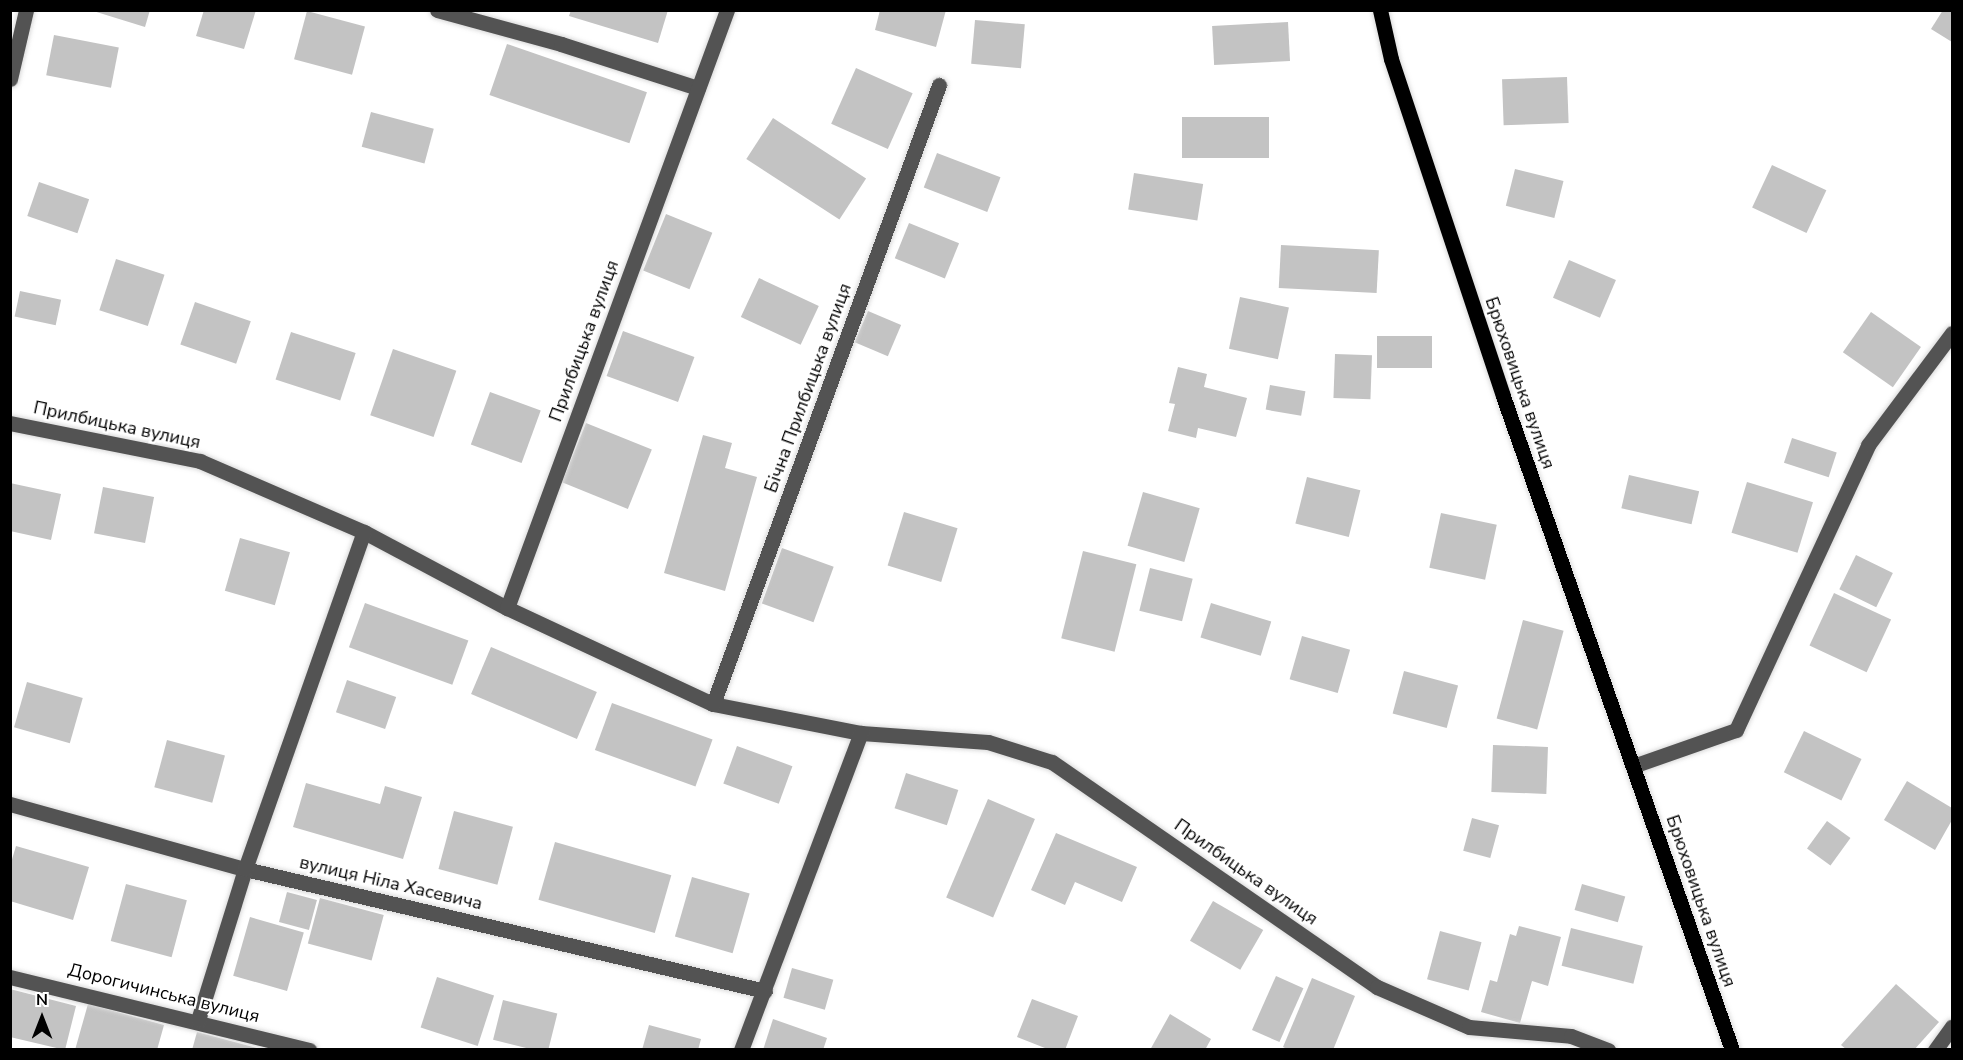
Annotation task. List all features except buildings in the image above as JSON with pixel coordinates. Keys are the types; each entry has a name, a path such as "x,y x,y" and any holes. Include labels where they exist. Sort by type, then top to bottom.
{"main road":[{"name":"Брюховицька вулиця","path":"1380,10 1391,59 1499,384 1732,1050"}],"street":[{"path":"10,79 26,10"},
{"path":"437,10 561,44 698,88"},
{"name":"Прилбицька вулиця","path":"507,608 727,10"},
{"name":"Бічна Прилбицька вулиця","path":"713,704 939,85"},
{"path":"1633,766 1736,730 1868,445 1953,333"},
{"name":"Прилбицька вулиця","path":"10,423 200,461 364,532 507,608 713,704 861,733 988,742 1052,762 1377,987 1469,1027 1571,1036 1608,1050"},
{"path":"198,1020 245,869 364,532"},
{"path":"741,1050 861,733"},
{"name":"вулиця Ніла Хасевича","path":"10,804 245,869 765,991"},
{"name":"Дорогичинська вулиця","path":"10,977 198,1020 309,1050"},
{"path":"1935,1050 1953,1027"}]}
